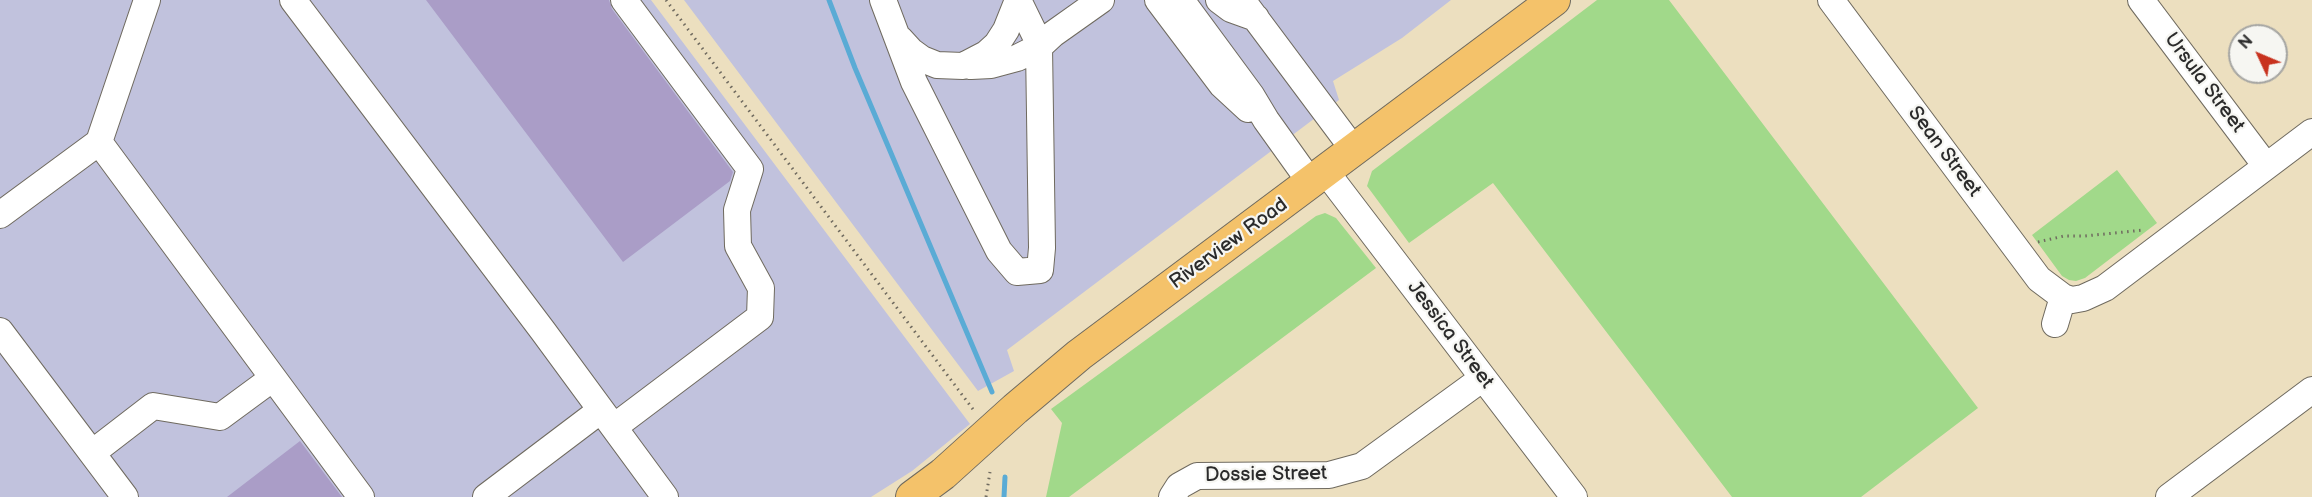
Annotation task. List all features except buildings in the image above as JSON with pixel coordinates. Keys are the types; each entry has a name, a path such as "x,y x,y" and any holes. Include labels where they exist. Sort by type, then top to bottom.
{"main road":[{"name":"Riverview Road","path":"912,497 958,462 1015,409 1079,355 1554,0"}],"street":[{"path":"0,215 99,142 147,0"},
{"path":"293,0 665,497"},
{"path":"486,497 760,317 761,288 738,246 737,210 750,169 624,0"},
{"path":"883,0 914,82 999,251 1017,272 1040,270 1042,248 1039,47 1018,0"},
{"path":"963,66 986,54 997,44 1006,30 1018,0"},
{"path":"898,36 911,51 922,59 937,65 991,65 1017,58 1039,47 1053,34 1101,0"},
{"path":"1158,0 1222,86 1248,109 1266,120"},
{"name":"Jessica Street","path":"1181,0 1251,95 1266,120 1319,177 1482,378 1574,497"},
{"path":"1219,0 1231,9 1250,9 1354,150"},
{"name":"Sean Street","path":"1831,0 2039,279 2063,297"},
{"name":"Ursula Street","path":"2141,0 2266,166"},
{"path":"2055,324 2063,297 2072,300 2083,298 2104,288 2312,132"},
{"path":"99,142 361,497"},
{"path":"0,331 125,497"},
{"path":"92,453 153,406 220,417 273,378"},
{"name":"Dossie Street","path":"1172,497 1179,486 1197,476 1329,475 1362,466 1482,378"},
{"path":"2169,497 2312,390"}],"path":[{"path":"666,0 978,416"},
{"path":"2034,243 2064,236 2152,231"},
{"path":"986,497 990,472"}],"shaded area":[{"path":"0,0 651,0 970,424 912,471 871,497 0,497"},
{"path":"684,0 1451,0 1402,38 1333,81 1339,100 1007,350 1014,371 978,391"}],"green space":[{"path":"1597,0 1669,0 1978,408 1861,497 1732,497 1493,183 1409,243 1367,186 1372,171"},
{"path":"2117,170 2157,223 2085,278 2076,281 2069,280 2062,276 2032,235"},
{"path":"1325,213 1336,218 1376,268 1069,497 1046,497 1062,423 1051,409 1316,216"}],"waterway":[{"path":"829,0 855,68 992,392"},
{"path":"1004,497 1005,477"}]}
